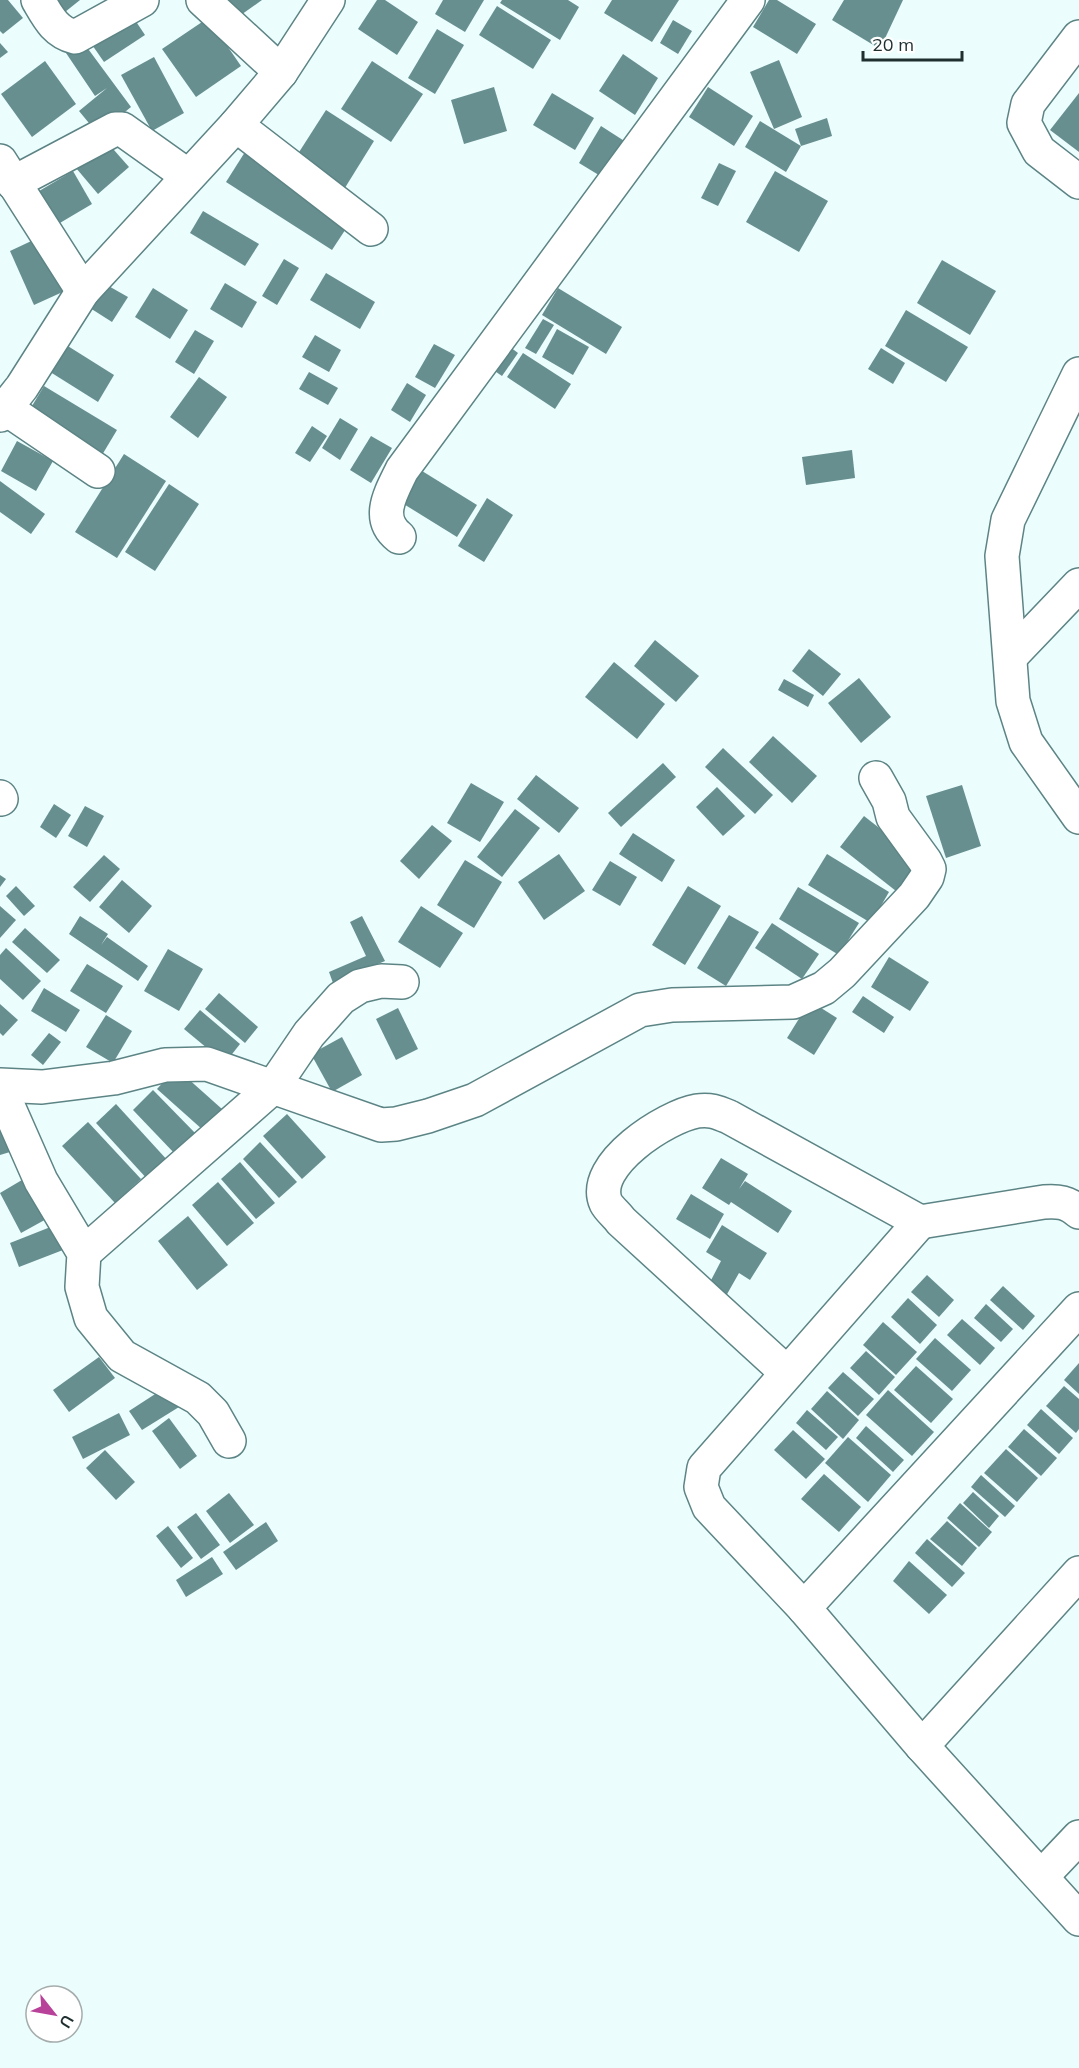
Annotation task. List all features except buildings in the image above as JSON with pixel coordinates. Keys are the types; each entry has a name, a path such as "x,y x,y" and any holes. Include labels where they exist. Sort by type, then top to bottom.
{"street":[{"path":"38,0 62,34 75,37 142,0"},
{"path":"203,0 281,72"},
{"path":"98,471 3,412 83,291 236,125 281,72 328,0"},
{"path":"399,537 387,525 386,512 402,470 748,0"},
{"path":"1079,37 1028,104 1024,123 1039,151 1079,182"},
{"path":"236,125 371,229"},
{"path":"83,291 7,172 115,129 122,129 188,176"},
{"path":"1079,374 1008,520 1002,556 1011,656 1012,701 1026,742 1079,817"},
{"path":"1011,656 1079,585"},
{"path":"229,1441 213,1413 198,1398 122,1356 104,1337 91,1318 82,1287 84,1253 42,1181 0,1087 42,1087 114,1078 165,1065 207,1064 381,1125 396,1124 475,1100 640,1010 672,1005 793,1002 824,988 842,973 914,896 927,877 929,869 925,861 893,817 889,801 876,778"},
{"path":"84,1253 273,1087 309,1034 341,998 360,986 381,981 402,982"},
{"path":"787,1373 621,1221 606,1202 605,1186 609,1170 628,1148 679,1118 695,1111 711,1110 920,1222 1059,1201 1071,1205 1079,1212"},
{"path":"920,1222 704,1468 701,1488 709,1507 804,1608 922,1746 1079,1919"},
{"path":"804,1608 1079,1309"},
{"path":"922,1746 1079,1573"},
{"path":"1042,1876 1079,1838"}]}
